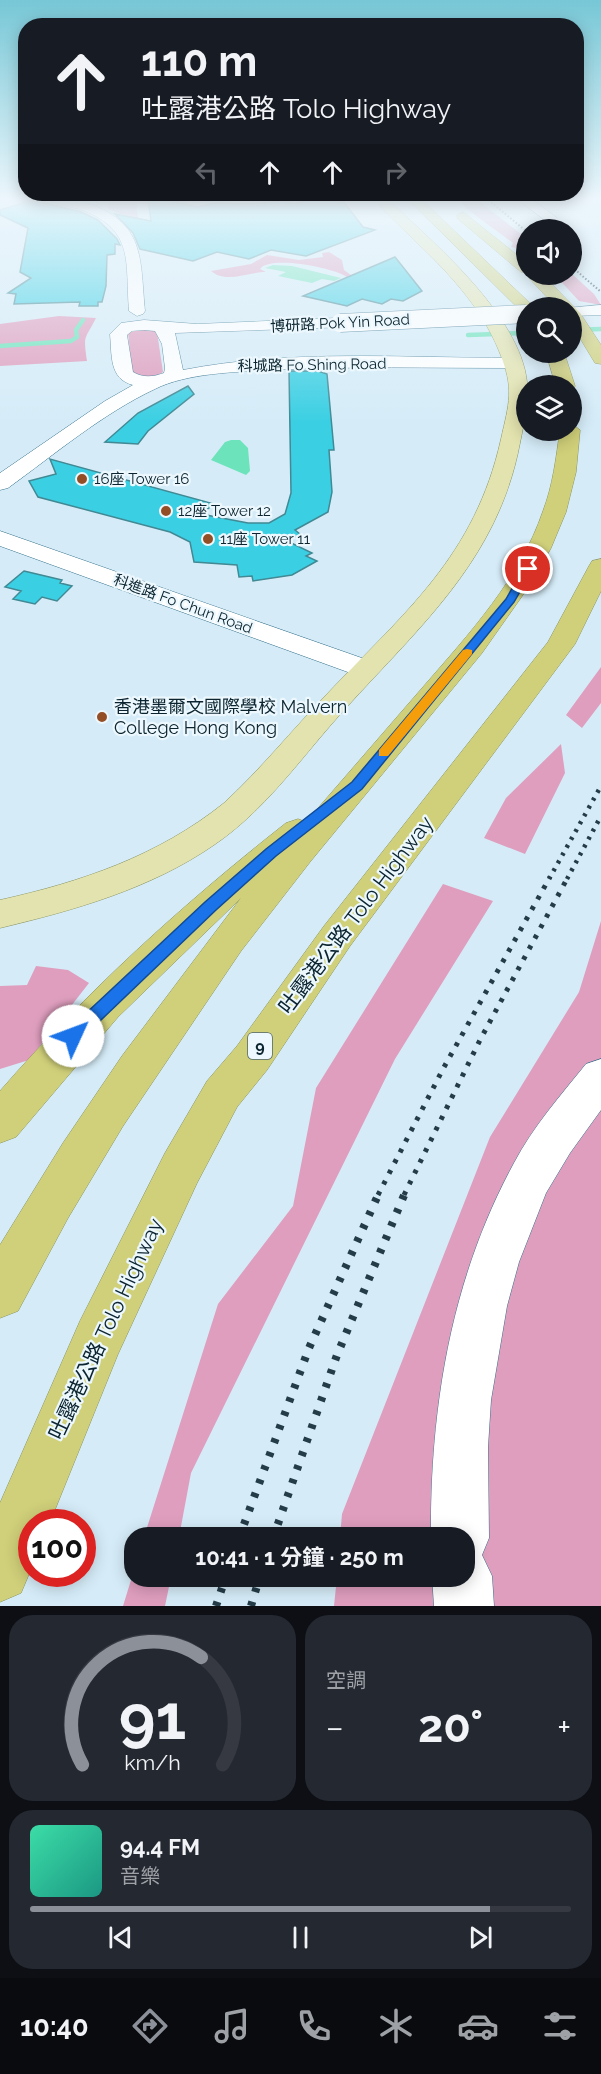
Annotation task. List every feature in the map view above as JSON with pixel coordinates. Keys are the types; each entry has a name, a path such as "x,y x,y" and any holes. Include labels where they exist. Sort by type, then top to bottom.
{"highway":[{"path":"491,273 516,297"},
{"path":"544,285 556,297"},
{"path":"582,329 598,354"},
{"path":"0,1293 91,1139 135,1072 227,943 510,600 551,523 569,465 570,441"},
{"name":"吐露港公路 Tolo Highway","path":"0,1572 98,1339 181,1168 222,1094 252,1058 337,936 561,644 601,566"},
{"path":"0,1123 73,1036 183,931 271,853 357,785"}],"main road":[{"path":"440,273 485,323"},
{"path":"0,914 91,892 158,864 203,837 254,792 426,605 474,540 490,512 504,474 513,429 518,416 501,360 485,323 453,273"}],"street":[{"path":"112,405 124,374 118,334 137,310 134,273"},
{"path":"0,483 112,405 171,376 174,369 167,333 137,310"},
{"path":"582,312 601,310"},
{"name":"博研路 Pok Yin Road","path":"158,326 262,327 516,314"},
{"path":"118,334 132,326 158,326"},
{"name":"博研路 Pok Yin Road","path":"170,350 209,333 262,327"},
{"name":"科城路 Fo Shing Road","path":"170,350 200,363 228,367"},
{"name":"科城路 Fo Shing Road","path":"159,380 228,367 311,363 501,360"},
{"path":"124,374 135,381 159,380"},
{"name":"科進路 Fo Chun Road","path":"0,538 366,669"},
{"path":"460,1527 462,1441 471,1360 494,1264 514,1211 530,1178 559,1130 601,1077"},
{"path":"463,1587 464,1606"}],"shaded area":[{"path":"214,273 254,273 230,277"},
{"path":"284,273 320,273 341,278 334,281 322,279 312,283 278,276"},
{"path":"340,273 348,273 351,275 347,277"},
{"path":"582,283 594,294 601,305 582,302 582,297 575,297 564,285 582,285"},
{"path":"59,316 96,318 86,338 87,361 0,366 0,324"},
{"path":"152,329 157,332 163,372 156,376 140,376 132,373 128,332"},
{"path":"240,440 248,448 250,471 246,475 211,460 225,442"},
{"path":"601,667 601,703 582,728 566,715"},
{"path":"561,744 565,773 525,854 484,838 506,798"},
{"path":"443,884 493,901 395,1059 191,1473 181,1527 147,1527 218,1304 293,1206 316,1088"},
{"path":"601,921 601,1606 334,1606 336,1587 475,1587 475,1527 341,1527 342,1514 490,1137 579,992"},
{"path":"36,966 68,970 89,983 29,1060 0,1069 0,986 27,985"},
{"path":"129,1587 169,1587 165,1606 123,1606"}],"building":[{"path":"22,273 106,273 102,302 98,302 98,306 79,306 80,302 14,304 16,294 8,293 31,278"},
{"path":"357,273 408,273 422,291 403,301 391,299 382,304 362,299 347,306 303,296"},
{"path":"289,371 318,371 327,374 334,450 329,450 332,492 328,512 295,530 301,535 285,540 312,553 306,556 317,561 292,575 253,581 252,576 239,577 237,565 194,562 190,542 170,532 38,497 29,481 56,474 50,459 214,504 201,514 248,523 269,523 285,514 291,493"},
{"path":"188,386 194,394 148,431 138,444 105,442 138,413"},
{"path":"24,571 62,580 60,583 72,586 57,601 42,597 35,604 13,599 21,591 5,587"}],"waterway":[{"path":"0,346 71,341 77,337 76,330 83,320"},
{"path":"582,330 601,329"},
{"path":"468,335 516,333"}],"railway":[{"path":"582,276 601,292"},
{"path":"549,879 601,786"},
{"path":"567,879 601,816"},
{"path":"379,1193 443,1069 550,877"},
{"path":"404,1195 480,1040 568,877"},
{"path":"243,1527 309,1348 379,1193"},
{"path":"277,1527 337,1355 405,1193"},
{"path":"216,1606 222,1587"},
{"path":"251,1606 257,1587"}],"slow traffic":[{"path":"384,753 467,652"}],"place":[{"name":"16座 Tower 16","path":"82,479"},
{"name":"12座 Tower 12","path":"166,511"},
{"name":"11座 Tower 11","path":"208,539"},
{"name":"香港墨爾文國際學校 Malvern College Hong Kong","path":"102,717"}],"route":[{"path":"73,1036 211,906 271,853 357,785 510,600 528,569"}]}
